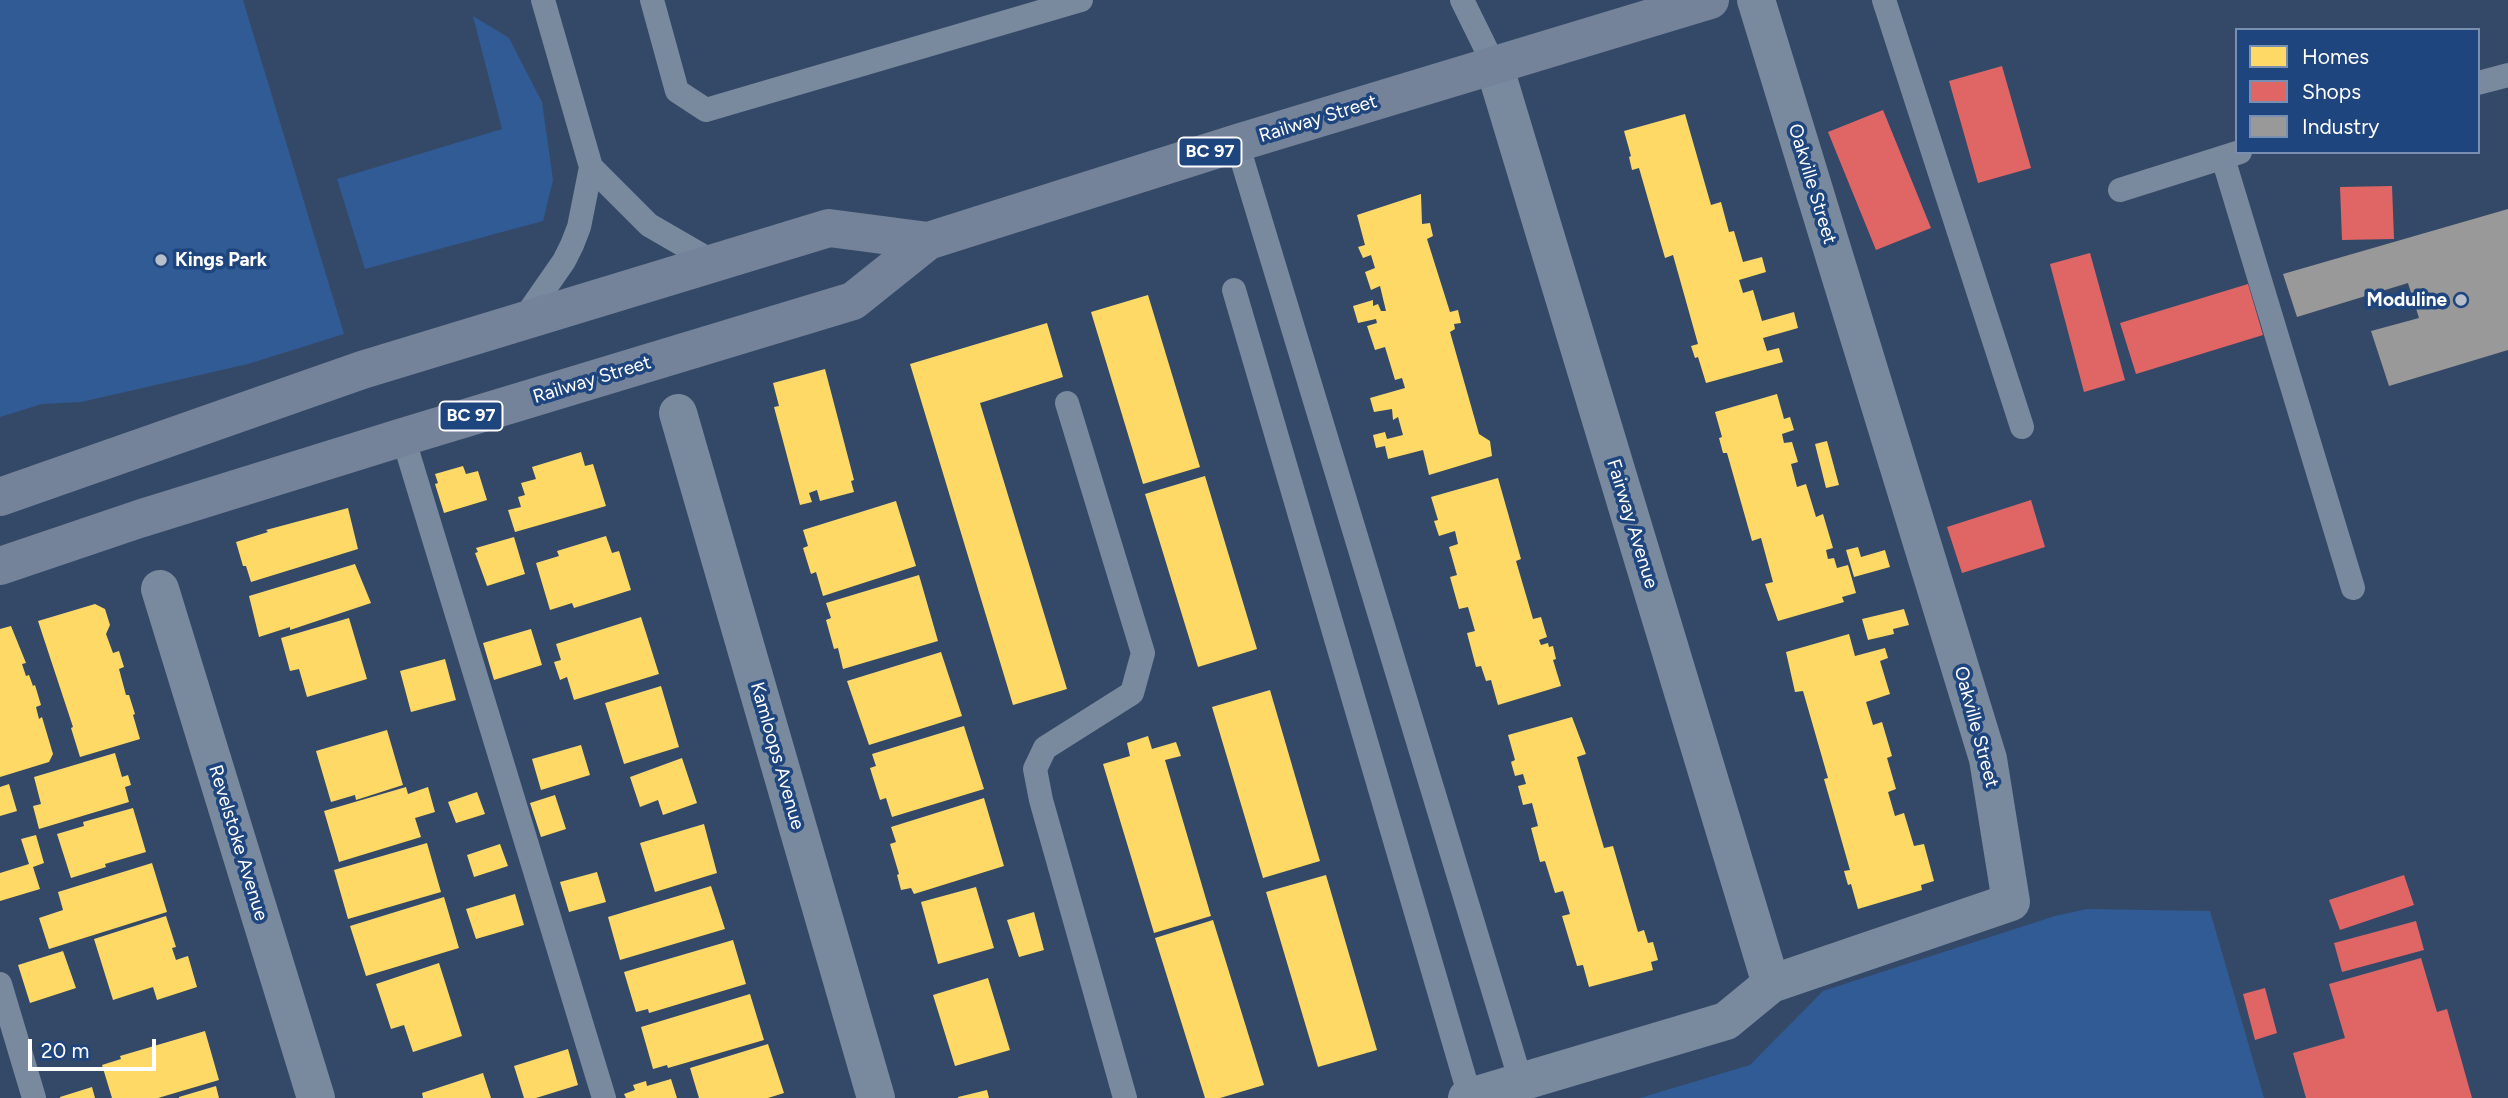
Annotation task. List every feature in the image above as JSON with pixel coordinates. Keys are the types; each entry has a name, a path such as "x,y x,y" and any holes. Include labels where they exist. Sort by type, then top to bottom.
{"highway":[{"name":"Railway Street","path":"0,566 139,519 853,301 928,240 1710,0"},
{"name":"Railway Street","path":"0,498 362,370 829,228 928,240"}],"street":[{"name":"Oakville Street","path":"1469,1098 1726,1021 1771,984 2011,902 1988,759 1756,0"},
{"name":"Fairway Avenue","path":"1494,65 1771,984"},
{"name":"Kamloops Avenue","path":"678,413 876,1098"},
{"name":"Revelstoke Avenue","path":"160,589 316,1098"}],"lane":[{"path":"523,320 572,245 579,227 591,167 543,0"},
{"path":"652,0 677,91 706,110 1081,0"},
{"path":"1462,0 1494,65"},
{"path":"1884,0 2022,427"},
{"path":"2480,82 2508,75"},
{"path":"1237,143 1521,1082"},
{"path":"2120,190 2232,155 2353,588"},
{"path":"591,167 649,225 713,262"},
{"path":"1234,290 1469,1098"},
{"path":"1067,403 1143,653 1132,693 1045,748 1035,769 1041,800 1125,1098"},
{"path":"403,437 604,1098"},
{"path":"0,984 34,1098"}],"shaded area":[{"name":"Kings Park","path":"0,0 243,0 344,334 248,364 81,402 42,404 0,417"},
{"path":"473,16 509,38 542,102 553,180 543,221 365,269 337,179 502,129"},
{"path":"2087,909 2210,911 2264,1098 1640,1098 1750,1065 1823,991 2055,916"}],"building: Homes":[{"path":"1685,114 1711,205 1721,202 1729,232 1734,231 1743,262 1762,257 1766,272 1739,280 1743,293 1753,290 1762,321 1794,312 1798,328 1763,338 1767,351 1779,348 1783,362 1706,383 1698,357 1695,358 1691,346 1698,344 1673,255 1665,258 1639,168 1632,170 1624,131"},
{"path":"1421,194 1422,224 1430,223 1433,236 1427,239 1450,312 1458,310 1461,323 1454,324 1455,329 1450,332 1479,434 1490,441 1492,456 1429,475 1423,450 1388,459 1385,446 1376,448 1373,435 1385,432 1387,439 1403,435 1398,417 1393,420 1392,409 1374,412 1370,398 1405,388 1402,378 1395,380 1385,347 1375,350 1367,326 1377,323 1376,319 1358,323 1353,306 1373,300 1373,306 1378,304 1381,311 1386,311 1380,286 1371,290 1365,272 1375,268 1371,255 1363,258 1358,247 1365,245 1357,215"},
{"path":"1148,295 1200,467 1143,484 1091,312"},
{"path":"1047,323 1063,377 980,403 1067,689 1013,705 910,364"},
{"path":"825,369 854,480 851,481 854,492 820,501 817,490 809,493 812,502 800,505 774,407 779,406 773,383"},
{"path":"1777,394 1784,419 1790,417 1794,430 1782,434 1784,443 1792,442 1798,462 1791,464 1797,487 1806,484 1816,517 1823,514 1833,548 1826,550 1828,559 1834,558 1837,568 1848,565 1856,593 1842,597 1844,602 1778,621 1765,584 1773,582 1761,538 1752,541 1727,453 1723,453 1715,412"},
{"path":"1827,441 1839,485 1826,488 1815,444"},
{"path":"581,452 585,466 593,464 606,506 515,532 508,510 521,507 518,497 525,495 521,483 536,479 532,467"},
{"path":"463,466 466,474 478,471 487,500 444,513 435,484 438,483 435,474"},
{"path":"1205,476 1257,649 1198,667 1145,494"},
{"path":"1498,478 1521,559 1516,561 1533,619 1541,617 1547,637 1539,640 1541,645 1548,643 1549,647 1553,646 1556,659 1553,660 1561,686 1498,705 1491,680 1486,681 1481,666 1476,667 1467,633 1475,631 1468,607 1459,609 1450,577 1457,575 1449,547 1458,544 1455,531 1439,536 1434,521 1438,520 1431,497"},
{"path":"896,501 916,566 823,596 816,572 811,574 803,548 808,546 803,530"},
{"path":"348,508 358,549 251,582 236,542 268,532 266,530"},
{"path":"606,536 612,553 619,551 631,590 574,608 572,603 550,610 536,563 559,556 557,551"},
{"path":"514,537 525,574 487,586 475,553 478,552 476,548"},
{"path":"1858,547 1861,557 1885,550 1890,567 1854,577 1846,550"},
{"path":"355,564 371,603 290,630 290,627 259,637 249,596"},
{"path":"919,575 938,641 843,669 838,648 834,649 826,620 831,618 826,603"},
{"path":"95,604 105,609 110,625 106,634 113,653 119,651 124,667 119,669 126,695 129,695 135,714 133,715 140,739 80,757 71,728 73,727 38,621"},
{"path":"1904,609 1909,625 1893,629 1894,634 1868,640 1862,619"},
{"path":"641,617 659,674 574,700 567,677 560,680 554,662 561,660 556,644"},
{"path":"349,618 367,679 307,697 299,669 290,671 281,638"},
{"path":"11,626 26,663 22,664 26,676 29,675 33,686 35,685 41,705 36,707 39,719 42,717 53,754 49,762 0,777 0,629"},
{"path":"531,629 542,665 494,680 483,643"},
{"path":"1849,634 1855,656 1885,648 1888,658 1880,661 1890,694 1866,702 1873,725 1882,722 1892,756 1887,758 1896,789 1888,792 1895,816 1904,813 1914,846 1924,844 1934,881 1921,885 1922,890 1858,909 1844,871 1850,870 1824,779 1828,778 1803,691 1795,692 1786,652"},
{"path":"941,652 962,716 869,745 847,681"},
{"path":"445,659 456,700 411,712 400,671"},
{"path":"661,686 679,747 624,764 605,703"},
{"path":"1270,690 1320,861 1263,878 1212,707"},
{"path":"1572,717 1586,754 1577,757 1604,848 1613,846 1638,932 1644,930 1648,943 1653,942 1658,960 1651,962 1653,970 1589,987 1583,965 1577,966 1562,916 1570,914 1563,891 1555,893 1545,861 1540,862 1531,828 1538,826 1532,803 1523,805 1518,786 1526,784 1523,774 1515,776 1511,762 1515,760 1508,735"},
{"path":"964,726 984,789 892,817 886,798 880,800 870,768 876,766 872,754"},
{"path":"387,730 403,785 356,800 355,795 331,802 316,751"},
{"path":"1148,736 1152,749 1176,742 1181,756 1165,760 1211,916 1154,933 1103,764 1130,756 1127,743"},
{"path":"581,745 590,775 541,790 532,759"},
{"path":"115,753 122,777 128,775 131,785 125,787 129,802 39,829 33,806 41,804 34,777"},
{"path":"682,758 697,803 663,815 658,800 640,807 630,777"},
{"path":"9,784 17,811 0,816 0,787"},
{"path":"406,787 408,794 428,787 435,812 415,818 421,837 339,862 324,811"},
{"path":"477,792 485,814 456,823 448,802"},
{"path":"555,795 566,829 541,837 530,803"},
{"path":"984,798 1004,866 914,894 911,888 901,890 890,844 896,842 891,827"},
{"path":"133,808 146,852 71,878 57,834 84,826 83,822"},
{"path":"704,824 717,873 655,892 640,843"},
{"path":"36,835 44,863 33,867 40,889 0,901 0,873 29,864 21,839"},
{"path":"427,843 441,892 348,919 334,870"},
{"path":"500,844 508,866 474,877 467,855"},
{"path":"152,863 167,912 49,949 39,918 63,910 58,892"},
{"path":"597,872 606,902 569,912 560,882"},
{"path":"1326,875 1377,1050 1318,1067 1266,892"},
{"path":"711,886 725,929 620,960 608,917"},
{"path":"976,887 994,948 938,964 921,902"},
{"path":"515,894 524,925 476,939 466,909"},
{"path":"444,897 459,948 366,976 350,926"},
{"path":"1034,912 1044,950 1019,957 1007,920"},
{"path":"166,916 176,947 172,948 176,960 188,956 197,987 157,1000 153,987 113,1000 94,939"},
{"path":"1213,920 1264,1085 1220,1098 1205,1098 1155,938"},
{"path":"733,940 746,984 649,1013 648,1009 636,1012 624,972"},
{"path":"63,951 76,988 30,1003 18,965"},
{"path":"439,963 462,1036 413,1052 404,1025 391,1029 376,984"},
{"path":"988,978 1010,1050 955,1066 933,995"},
{"path":"750,994 764,1040 668,1068 667,1065 653,1069 641,1027"},
{"path":"205,1031 219,1080 158,1098 112,1098 102,1065 121,1059 120,1056"},
{"path":"768,1044 784,1093 768,1098 699,1098 690,1068"},
{"path":"568,1049 578,1085 536,1098 524,1098 514,1066"},
{"path":"483,1073 491,1098 423,1098 422,1093"},
{"path":"671,1079 677,1098 626,1098 624,1094 635,1090 633,1085 646,1081 647,1086"},
{"path":"216,1086 219,1098 179,1098 179,1097"},
{"path":"92,1087 95,1098 60,1098 60,1097"},
{"path":"987,1090 989,1098 958,1098 958,1097"}],"building: Shops":[{"path":"2002,66 2031,168 1978,183 1949,81"},
{"path":"1883,110 1931,228 1876,250 1828,132"},
{"path":"2392,186 2394,239 2342,240 2340,187"},
{"path":"2090,253 2125,380 2084,392 2050,264"},
{"path":"2248,284 2263,335 2136,374 2120,323"},
{"path":"2031,500 2045,547 1962,573 1947,527"},
{"path":"2404,875 2414,905 2340,930 2329,900"},
{"path":"2416,921 2424,950 2342,972 2334,943"},
{"path":"2421,958 2437,1012 2447,1009 2472,1098 2306,1098 2293,1053 2345,1038 2329,984"},
{"path":"2265,988 2277,1033 2255,1040 2243,994"}],"building: Industry":[{"name":"Moduline","path":"2508,209 2508,350 2389,386 2371,331 2419,318 2408,283 2297,317 2283,274"}],"place":[{"name":"Kings Park","path":"161,260"},
{"name":"Moduline","path":"2461,300"}]}
